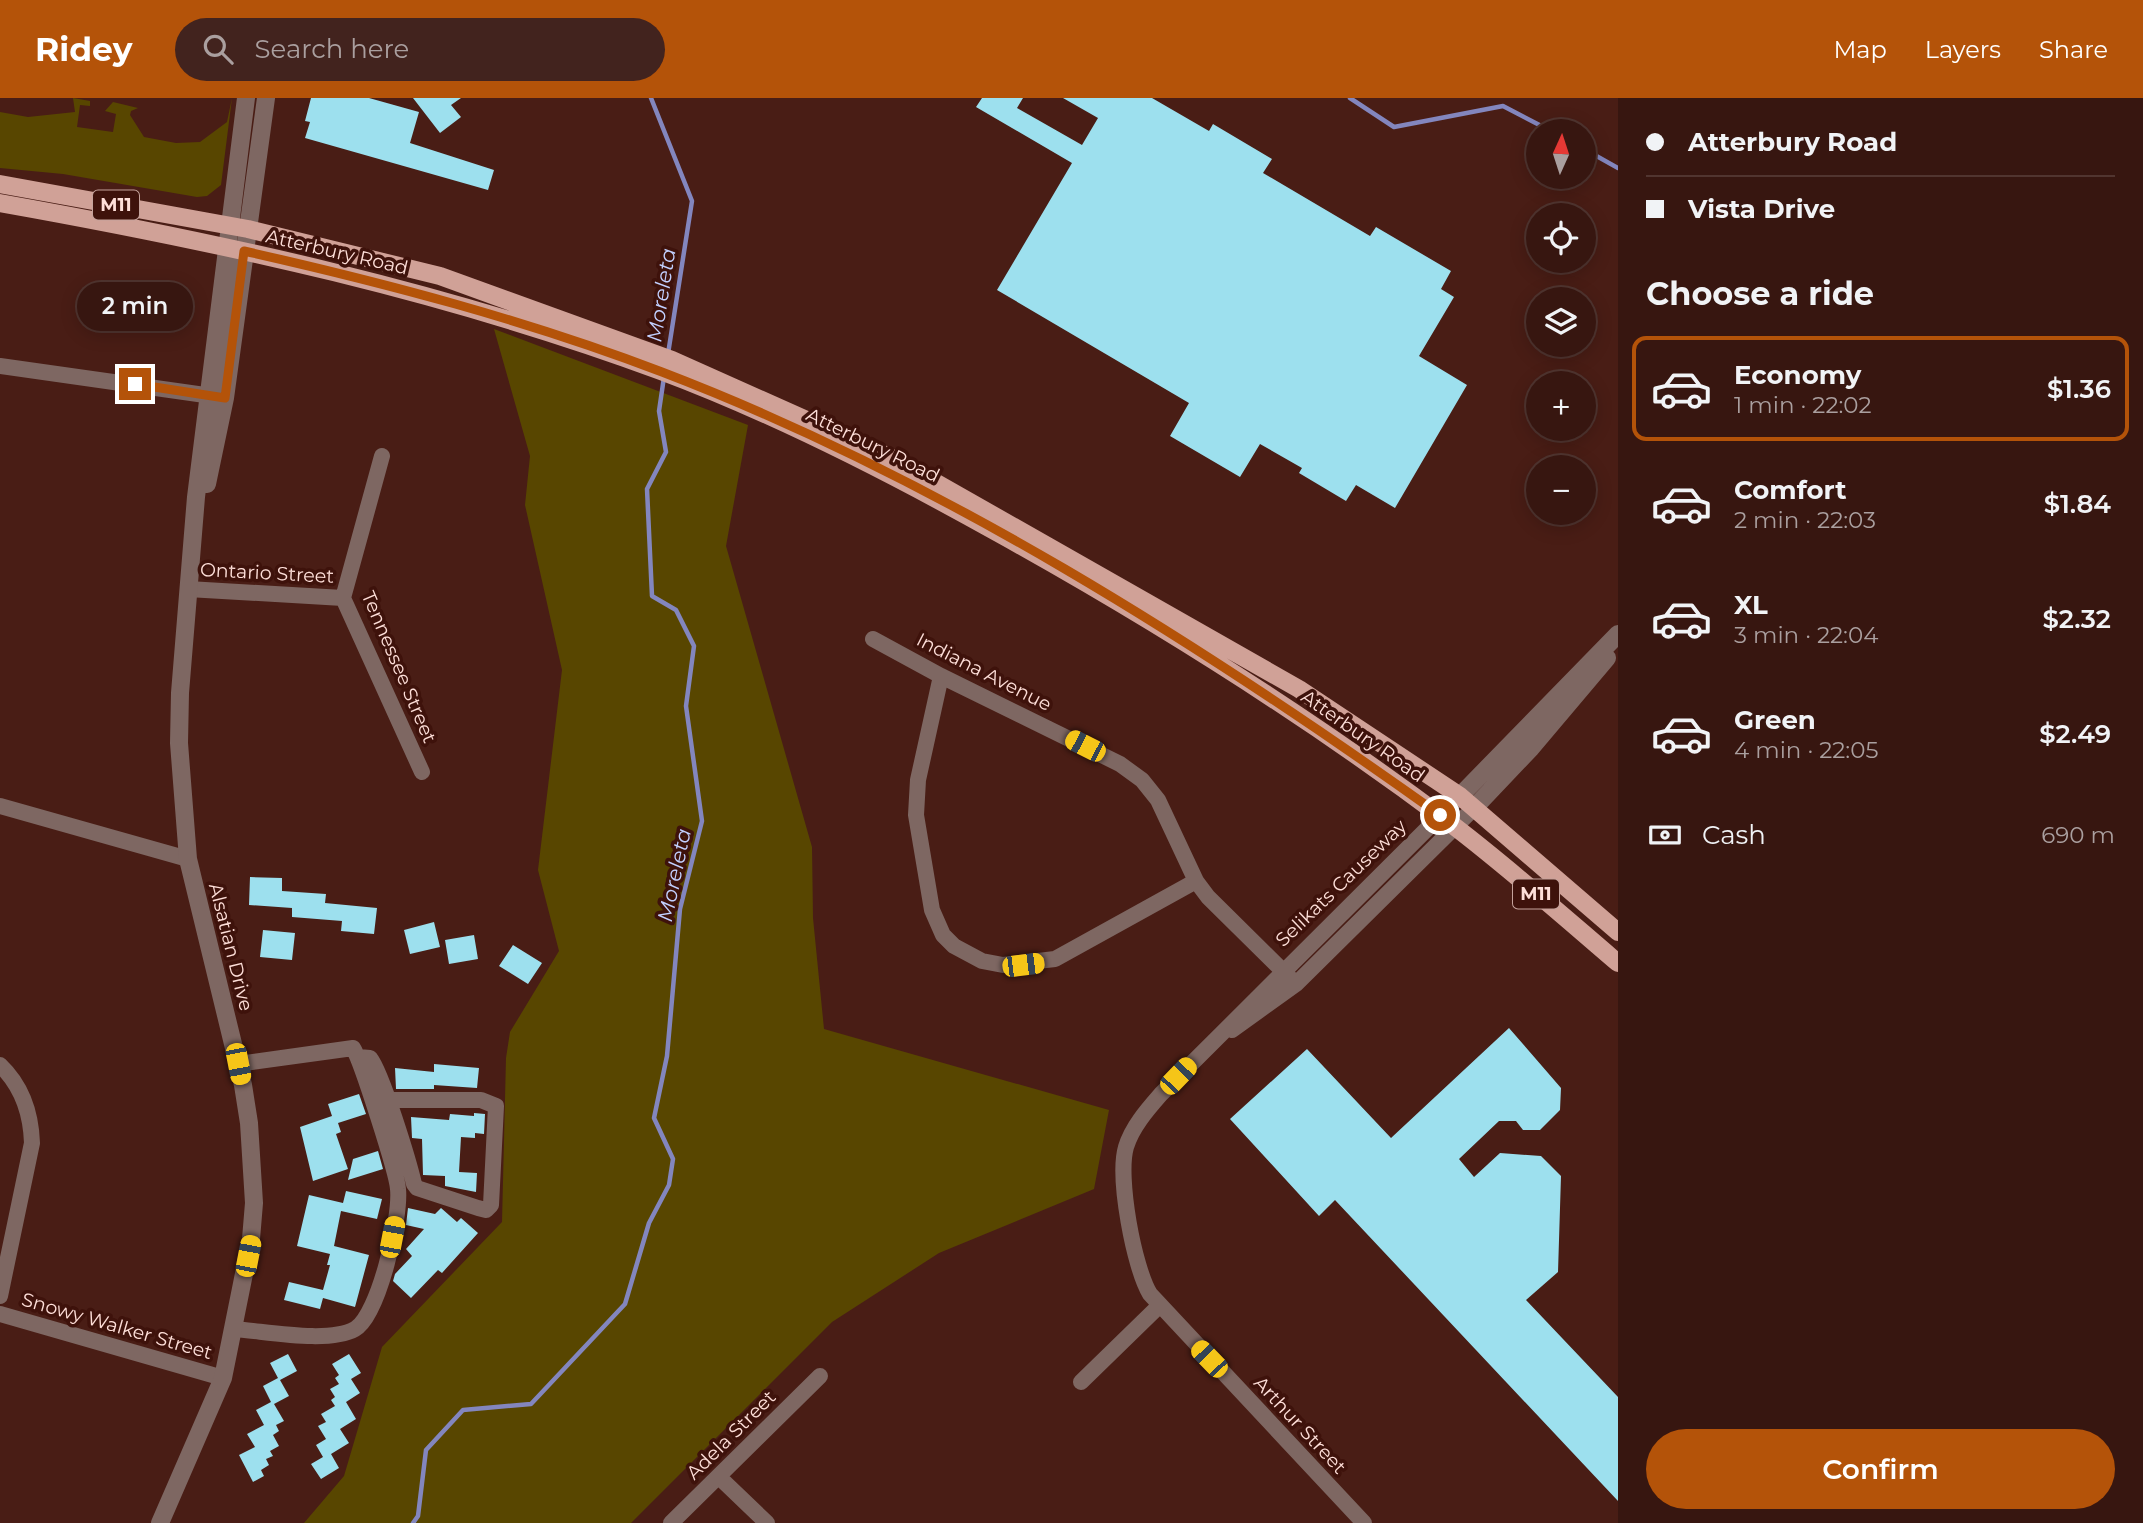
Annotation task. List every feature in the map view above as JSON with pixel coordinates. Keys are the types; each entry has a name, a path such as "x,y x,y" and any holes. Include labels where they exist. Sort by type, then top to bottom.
{"main road":[{"name":"Atterbury Road","path":"0,184 240,228 440,276 896,460 1047,543 1299,689 1460,796 1618,932"},
{"name":"Atterbury Road","path":"0,203 237,250 422,293 616,349"},
{"name":"Atterbury Road","path":"711,385 875,467 1116,600 1204,652 1447,821 1618,963"}],"street":[{"path":"240,228 246,98"},
{"path":"240,228 266,98"},
{"name":"Alsatian Drive","path":"160,1523 185,1471 223,1378 251,1239 254,1203 249,1123 238,1064 188,859 179,743 188,589 240,228"},
{"path":"0,366 216,396"},
{"name":"Tennessee Street","path":"382,456 343,598 422,772"},
{"name":"Ontario Street","path":"188,589 343,598"},
{"name":"Selikats Causeway","path":"1211,1042 1296,984 1447,821 1460,796 1618,634"},
{"name":"Indiana Avenue","path":"873,639 941,676 1089,748 1142,780 1165,809 1196,881 1296,984"},
{"name":"Selikats Causeway","path":"1132,1131 1161,1094 1282,970 1447,821 1474,808 1531,748 1618,644"},
{"path":"941,676 918,780 916,815 932,910 943,935 954,946 982,961 1003,965 1055,960 1196,881"},
{"path":"0,806 188,859"},
{"path":"238,1064 353,1051 370,1058 377,1068 387,1100 417,1188 485,1210 491,1205 495,1106 481,1100 387,1100"},
{"path":"233,1329 337,1334 358,1327 370,1313 384,1271 399,1191 353,1051"},
{"path":"0,1065 10,1075 26,1106 32,1143 0,1296"},
{"name":"Arthur Street","path":"1132,1131 1123,1158 1126,1197 1139,1271 1159,1307 1364,1523"},
{"path":"1082,1382 1159,1307"},
{"name":"Snowy Walker Street","path":"0,1314 223,1378"},
{"name":"Adela Street","path":"671,1523 820,1376"},
{"path":"719,1477 768,1523"}],"shaded area":[{"path":"73,98 90,101 90,106 80,105 77,127 113,132 116,114 105,111 113,102 138,108 131,111 130,115 144,137 176,143 200,142 227,122 232,98 221,185 207,196 197,197 63,174 0,168 0,112 28,117 75,112"},
{"path":"494,329 748,425 726,546 812,847 813,918 824,1029 1109,1110 1094,1189 939,1253 832,1322 631,1523 304,1523 344,1476 382,1347 502,1222 506,1058 510,1032 559,951 538,870 562,670 525,505 530,456"}],"building":[{"path":"311,98 369,98 419,112 410,143 494,170 488,190 305,138 310,122 305,121"},
{"path":"413,98 461,98 451,105 461,117 440,133"},
{"path":"982,98 1023,98 1017,108 1082,145 1098,118 1063,98 1152,98 1209,131 1213,124 1272,159 1263,173 1370,236 1376,227 1451,271 1441,289 1454,297 1419,356 1467,385 1395,508 1356,485 1346,501 1299,473 1302,468 1260,444 1240,477 1170,436 1189,403 997,290 1072,163 976,107"},
{"path":"250,877 282,878 282,891 326,894 325,903 377,908 374,934 341,931 342,921 292,917 292,908 249,905"},
{"path":"434,922 440,947 410,954 404,930"},
{"path":"263,930 295,933 292,960 260,957"},
{"path":"474,935 478,959 449,964 445,940"},
{"path":"513,945 542,963 528,984 499,966"},
{"path":"1509,1028 1561,1088 1560,1110 1540,1130 1523,1130 1516,1121 1499,1121 1459,1159 1474,1177 1500,1153 1541,1156 1561,1176 1558,1272 1526,1300 1618,1397 1618,1501 1335,1200 1319,1216 1230,1119 1307,1049 1391,1138"},
{"path":"434,1064 479,1068 477,1088 434,1085 434,1089 396,1089 395,1068 434,1072"},
{"path":"359,1094 366,1114 338,1123 341,1132 336,1134 348,1169 313,1181 300,1127 332,1116 328,1104"},
{"path":"474,1113 485,1114 484,1134 475,1133 475,1138 461,1137 459,1172 477,1173 476,1192 445,1186 445,1176 423,1175 422,1139 412,1138 411,1117 449,1120 450,1114 474,1116"},
{"path":"378,1151 383,1169 348,1180 353,1159"},
{"path":"346,1191 382,1199 377,1219 341,1211 334,1246 369,1255 355,1307 323,1298 320,1309 284,1300 289,1282 323,1290 330,1265 327,1265 330,1254 297,1246 309,1195 343,1203"},
{"path":"408,1208 435,1214 441,1208 457,1222 461,1218 478,1233 442,1273 438,1270 411,1298 393,1281 395,1274 412,1256 406,1249 424,1229 406,1225"},
{"path":"288,1354 297,1371 280,1380 289,1396 274,1404 284,1421 276,1425 279,1431 273,1435 279,1446 270,1451 273,1456 266,1459 269,1465 261,1470 264,1476 253,1482 239,1455 255,1447 247,1434 264,1425 256,1410 271,1402 263,1386 278,1378 270,1363"},
{"path":"349,1354 361,1373 351,1379 360,1393 346,1402 356,1419 340,1429 349,1443 331,1454 339,1468 321,1479 311,1464 323,1457 316,1445 326,1439 318,1426 326,1422 321,1414 335,1406 331,1400 335,1397 330,1389 339,1384 335,1378 339,1375 332,1364"}],"waterway":[{"name":"Moreleta","path":"651,98 692,201 668,354"},
{"path":"1350,98 1394,127 1503,106 1528,119"},
{"path":"1596,156 1618,168"},
{"name":"Moreleta","path":"413,1523 418,1516 426,1450 463,1410 531,1404 625,1304 649,1223 669,1185 673,1159 654,1118 667,1056 680,909 702,821 686,706 694,646 676,610 652,596 647,489 666,452 659,411 664,377"}],"route":[{"path":"135,384 225,398 244,251 384,283 534,328 661,371 709,391 875,467 942,502 1204,652 1440,815"}]}
